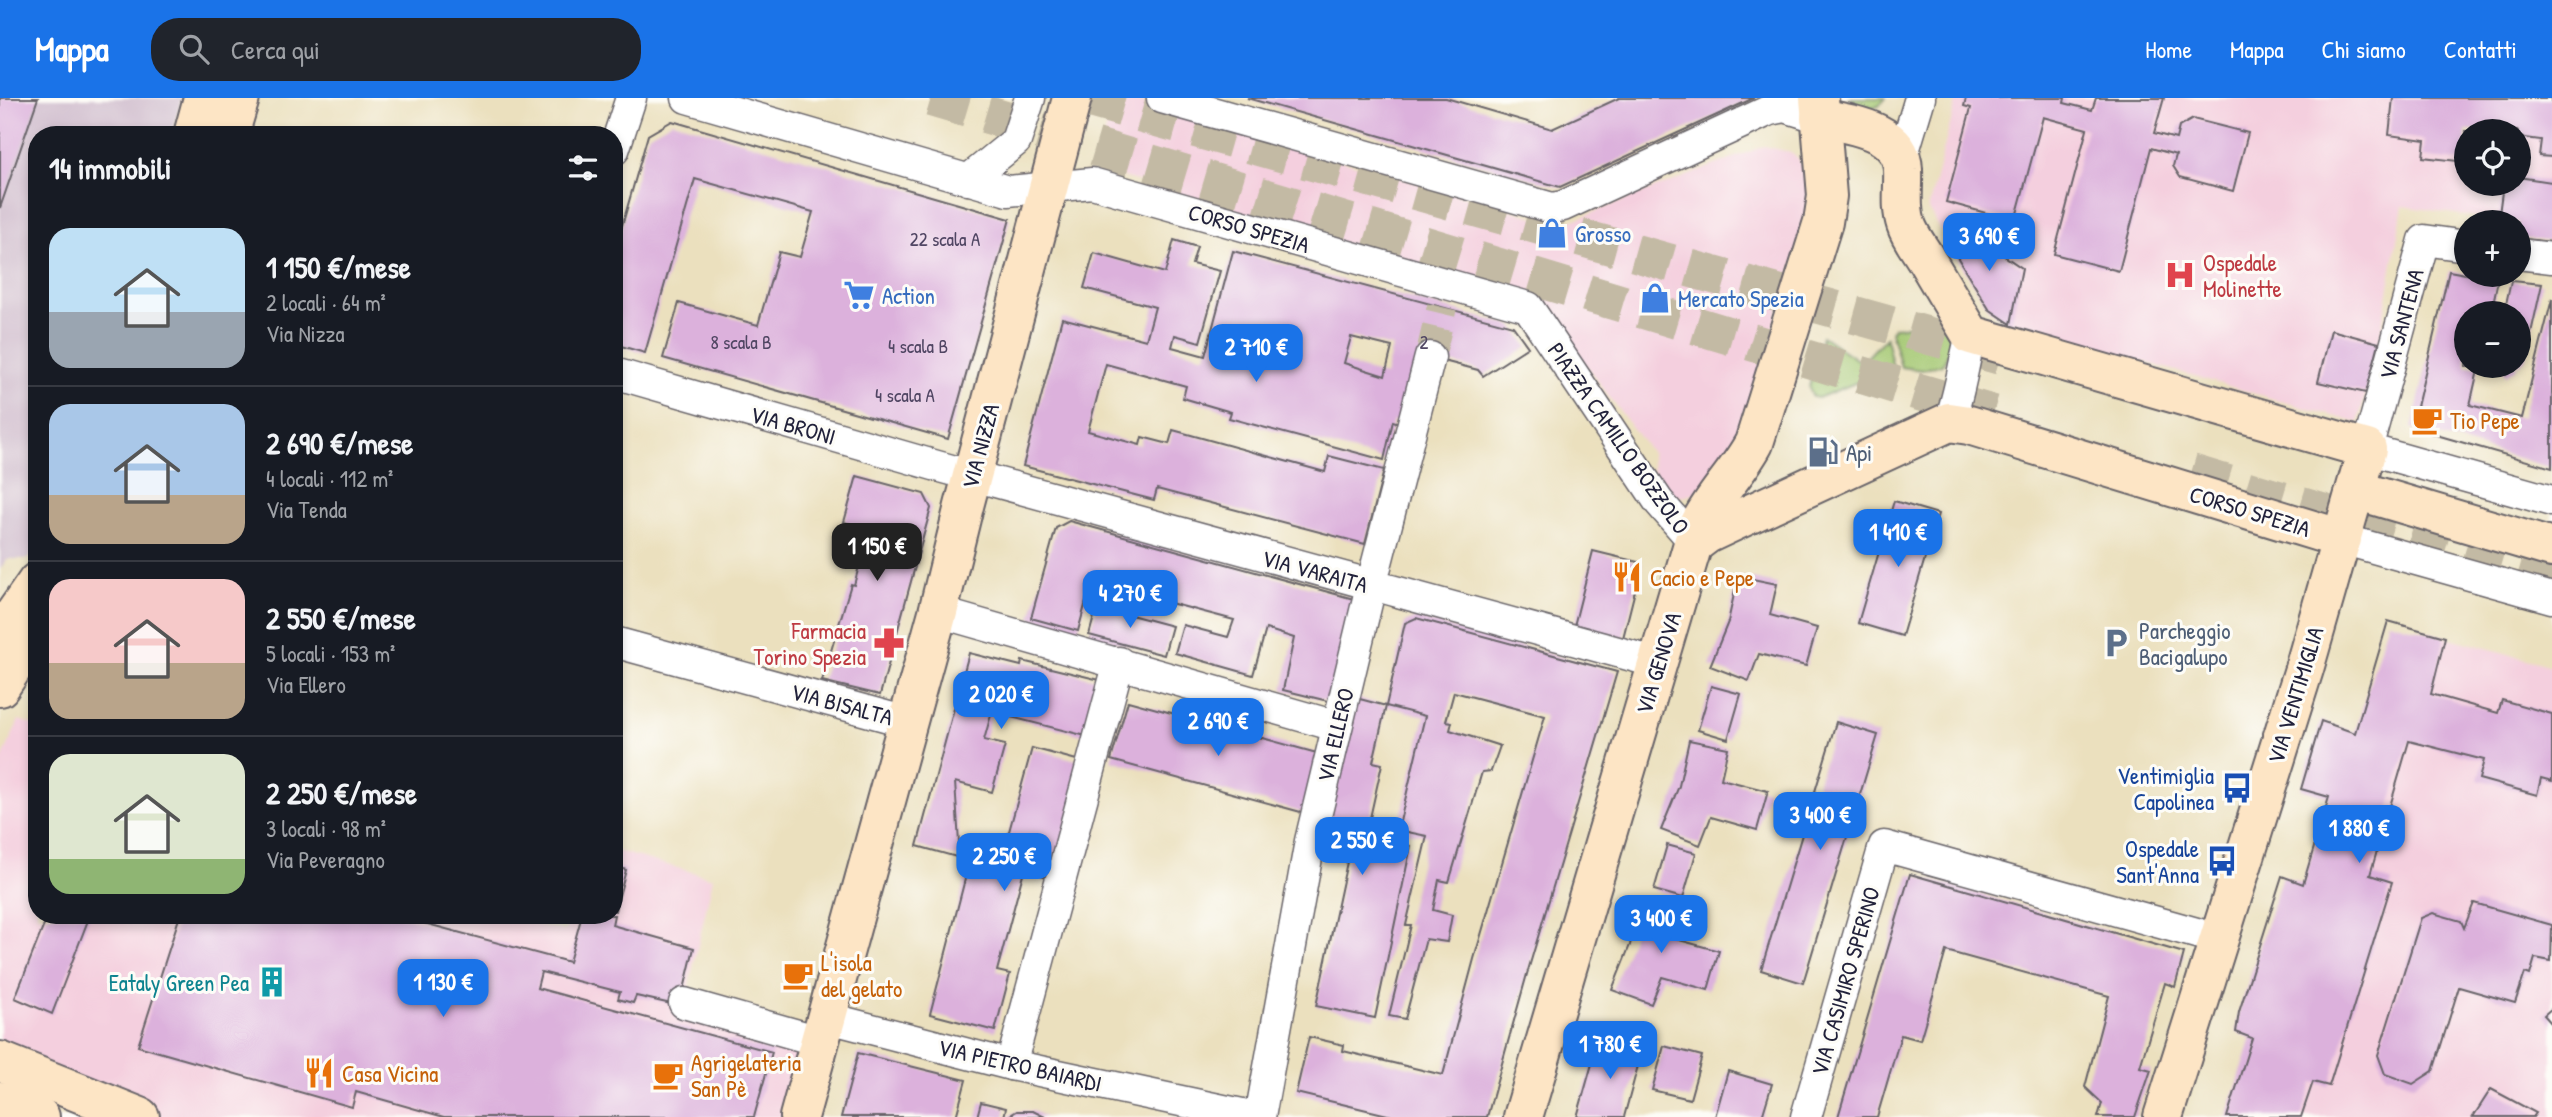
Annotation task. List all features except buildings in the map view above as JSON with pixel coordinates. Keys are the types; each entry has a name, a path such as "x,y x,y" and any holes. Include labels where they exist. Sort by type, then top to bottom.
{"street":[{"path":"195,126 203,98"},
{"path":"232,126 240,98"},
{"path":"622,126 631,98"},
{"name":"CORSO SPEZIA","path":"687,98 1008,191 1092,183 1445,296 1528,307"},
{"path":"968,180 1016,141 1030,98"},
{"name":"VIA NIZZA","path":"799,1117 939,612 972,476 1072,98"},
{"path":"1162,98 1552,208 1563,206 1770,110 1785,107 1819,108 1878,134 1889,141 1902,158"},
{"path":"1920,98 1902,158 1906,226 1971,335 2552,501"},
{"name":"VIA GENOVA","path":"1523,1117 1695,543 1706,511 1754,443 1820,233 1827,196 1819,108"},
{"name":"VIA SANTENA","path":"2367,449 2424,240 2454,244"},
{"path":"2531,256 2552,258"},
{"name":"PIAZZA CAMILLO BOZZOLO","path":"1528,307 1659,502 1695,543 1718,529 1949,422"},
{"path":"1949,422 1956,405 1960,376 1971,335"},
{"name":"VIA ELLERO","path":"1258,1117 1310,841 1336,726 1430,357"},
{"name":"VIA BRONI","path":"623,376 972,476"},
{"name":"CORSO SPEZIA","path":"1949,422 1969,425 2342,539 2552,598"},
{"name":"VIA VENTIMIGLIA","path":"2163,1117 2342,539 2367,449"},
{"name":"VIA VARAITA","path":"972,476 1658,663"},
{"path":"2356,490 2552,548"},
{"path":"0,635 28,595"},
{"path":"939,612 1336,726"},
{"name":"VIA BISALTA","path":"623,644 907,722"},
{"path":"0,687 28,645"},
{"path":"1011,1065 1119,662"},
{"name":"VIA CASIMIRO SPERINO","path":"1806,1117 1884,846 2218,939"},
{"name":"VIA PIETRO BAIARDI","path":"684,1003 1011,1065 1258,1117"},
{"path":"0,1061 140,1117"},
{"path":"0,1101 40,1117"}],"shaded area":[{"path":"0,98 182,98 174,126 28,126 28,559 7,559 0,569"},
{"name":"Mercato Spezia","path":"1114,98 1126,98 1561,225 1764,146 1789,152 1798,158 1810,178 1810,212 1738,436 1697,493 1678,497 1669,493 1653,478 1652,454 1539,302 1096,169"},
{"name":"Ospedale Molinette","path":"1957,98 2552,98 2552,242 2531,230 2531,210 2454,210 2454,214 2403,206 2379,343 2358,423 2011,324 1989,309 1928,209"},
{"path":"2388,621 2552,666 2552,1117 2227,1117 2252,1038 2236,1032 2239,1012 2282,876 2303,884 2329,797 2301,789 2321,721 2355,732"},
{"path":"19,720 28,723 28,924 536,924 565,931 567,924 623,924 623,853 713,878 685,1003 819,1041 797,1117 143,1117 0,1055 0,764"}],"green space":[{"path":"1850,98 1886,98 1873,107 1863,107"},
{"path":"1948,321 1950,343 1942,364 1922,370 1901,367 1891,332 1894,327"},
{"path":"1822,336 1862,363 1886,337 1893,368 1818,398 1813,397 1809,387"}],"tunnel":[{"path":"931,98 1993,414"},
{"path":"1086,98 2004,357"},
{"path":"1430,357 1442,307"},
{"path":"2191,473 2552,581"}],"place":[{"name":"Grosso","path":"1552,233"},
{"name":"Ospedale Molinette","path":"2180,275"},
{"name":"Action","path":"859,295"},
{"name":"Mercato Spezia","path":"1655,298"},
{"name":"Tio Pepe","path":"2427,420"},
{"name":"Api","path":"1823,452"},
{"name":"Cacio e Pepe","path":"1627,577"},
{"name":"Farmacia Torino Spezia","path":"889,643"},
{"name":"Parcheggio Bacigalupo","path":"2116,643"},
{"name":"Ventimiglia Capolinea","path":"2237,788"},
{"name":"Ospedale Sant'Anna","path":"2222,861"},
{"name":"L'isola del gelato","path":"798,975"},
{"name":"Eataly Green Pea","path":"272,982"},
{"name":"Casa Vicina","path":"319,1073"},
{"name":"Agrigelateria San Pè","path":"668,1075"}]}
